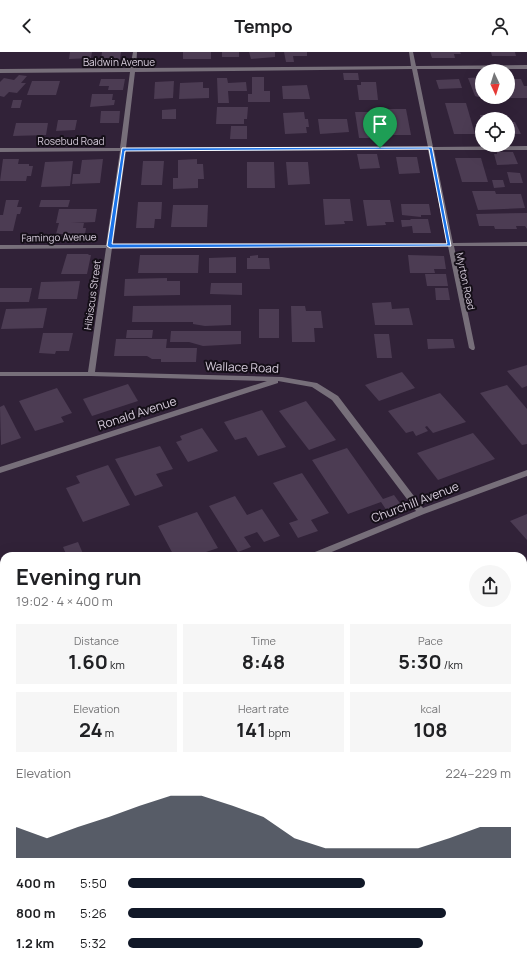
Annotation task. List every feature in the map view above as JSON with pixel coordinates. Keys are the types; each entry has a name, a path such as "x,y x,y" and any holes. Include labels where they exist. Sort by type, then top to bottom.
{"street":[{"name":"Hibiscus Street","path":"91,374 110,246 135,52"},
{"name":"Myrton Road","path":"411,52 413,68 472,348"},
{"name":"Baldwin Avenue","path":"0,71 527,67"},
{"name":"Rosebud Road","path":"0,150 527,148"},
{"name":"Famingo Avenue","path":"0,247 527,244"},
{"name":"Wallace Road","path":"0,374 91,374 282,379 314,385 335,398 421,512"},
{"name":"Ronald Avenue","path":"0,470 282,379"},
{"name":"Churchill Avenue","path":"323,552 421,512 527,473"}],"building":[{"path":"70,52 92,52 91,58 69,59"},
{"path":"102,52 121,52 120,60 101,60"},
{"path":"183,52 211,52 211,59 183,59"},
{"path":"222,52 239,52 239,57 222,57"},
{"path":"249,52 275,52 275,57 251,59"},
{"path":"284,52 307,52 307,56 293,56 294,62 286,62"},
{"path":"430,52 460,52 461,54 454,54 455,58 432,58"},
{"path":"491,52 515,52 516,56 492,56"},
{"path":"343,73 358,73 359,80 344,80"},
{"path":"19,75 27,76 21,83 26,83 17,93 9,92 4,97 0,96 0,82 4,78 14,80"},
{"path":"252,77 264,77 264,91 270,91 270,102 248,102 248,94 252,94"},
{"path":"217,78 227,78 228,83 246,82 247,91 228,91 229,103 218,103"},
{"path":"468,78 475,78 475,96"},
{"path":"101,79 125,79 123,90 108,90 109,86 99,86"},
{"path":"459,79 462,88 439,89 436,80"},
{"path":"515,79 521,79 524,86 527,86 527,98 515,98"},
{"path":"32,81 60,81 56,95 27,95"},
{"path":"174,81 173,98 154,99 155,82"},
{"path":"203,82 203,88 209,88 209,98 179,99 180,83"},
{"path":"361,82 376,82 378,100 359,100 357,85 361,85"},
{"path":"307,85 310,99 283,99 282,86"},
{"path":"92,94 113,94 112,100 115,100 114,105 90,107"},
{"path":"13,100 22,100 20,108 11,108"},
{"path":"445,103 466,103 475,134 454,134"},
{"path":"217,107 248,107 247,119 244,119 244,124 216,124"},
{"path":"176,109 176,119 162,119 162,110"},
{"path":"389,109 406,109 411,135 393,135"},
{"path":"101,111 120,111 119,123 100,123"},
{"path":"304,112 305,119 308,119 309,127 306,127 307,133 285,134 283,113"},
{"path":"355,112 370,112 370,115 378,115 382,132 368,134 369,138 359,138"},
{"path":"318,119 347,119 349,132 320,134"},
{"path":"58,120 77,120 75,130 56,131"},
{"path":"515,122 521,134 515,134"},
{"path":"16,123 48,123 46,135 13,136"},
{"path":"231,126 247,126 247,139 230,139"},
{"path":"497,152 513,152 518,164 497,165 494,154 497,154"},
{"path":"357,154 377,154 380,168 360,169"},
{"path":"396,157 417,157 420,173 399,174"},
{"path":"455,158 481,158 488,182 462,182"},
{"path":"3,159 19,159 18,164 29,164 29,166 33,166 31,176 27,176 26,181 0,181"},
{"path":"103,159 100,183 72,184 73,174 80,174 82,160"},
{"path":"197,159 197,164 203,164 204,179 198,179 198,188 173,189 173,178 178,178 178,160"},
{"path":"73,161 70,186 41,187 45,162"},
{"path":"143,161 164,161 162,185 141,185"},
{"path":"247,162 274,162 275,188 247,188"},
{"path":"286,162 308,162 310,184 288,185"},
{"path":"507,172 520,173 523,183 510,183"},
{"path":"492,180 503,180 505,187 494,188"},
{"path":"472,191 495,191 496,194 521,194 525,208 478,210"},
{"path":"323,199 350,199 353,221 344,221 345,224 325,225"},
{"path":"6,200 19,200 17,207 22,207 20,214 17,214 13,231 0,231 0,215 3,215"},
{"path":"41,200 70,200 68,207 39,207"},
{"path":"363,200 390,200 394,222 385,222 386,225 367,226"},
{"path":"138,202 162,202 161,219 155,219 154,228 136,228"},
{"path":"401,204 429,204 431,215 421,215 421,217 402,215"},
{"path":"173,205 208,205 207,227 171,227"},
{"path":"59,209 97,209 95,222 71,223 84,223 83,228 86,228 85,234 56,234 59,223 56,223"},
{"path":"527,213 527,229 525,226 516,226 517,229 495,229 494,226 479,226 476,214"},
{"path":"410,219 428,219 431,233 413,233 412,226 402,227 401,220 411,220"},
{"path":"67,254 91,255 87,274 61,274"},
{"path":"140,255 199,255 198,273 138,273"},
{"path":"258,255 258,258 269,258 270,269 247,269 247,258"},
{"path":"408,255 444,256 446,269 434,269 435,273 410,273"},
{"path":"236,257 236,273 209,273 209,258"},
{"path":"425,274 446,274 448,286 427,286"},
{"path":"167,278 167,281 180,281 180,295 124,296 125,279"},
{"path":"80,281 77,299 38,299 41,282"},
{"path":"211,283 242,283 242,295 210,294"},
{"path":"0,288 32,288 29,302 0,302"},
{"path":"435,288 448,288 450,300 436,300"},
{"path":"391,302 392,309 409,308 413,325 375,325 372,303"},
{"path":"231,305 231,325 205,326 193,324 193,322 132,322 133,306"},
{"path":"291,306 305,306 306,311 321,311 323,328 314,328 315,342 292,342"},
{"path":"47,308 43,328 1,329 6,309"},
{"path":"259,309 279,309 279,338 259,338"},
{"path":"127,330 153,330 152,338 126,338"},
{"path":"171,331 241,331 241,344 203,346 189,342 170,342"},
{"path":"43,333 73,333 69,351 56,351 55,354 39,353"},
{"path":"374,334 389,334 392,358 377,358"},
{"path":"116,339 167,339 166,348 197,348 196,362 161,362 161,359 152,359 147,356 114,356"},
{"path":"427,339 453,339 455,348 428,349"},
{"path":"527,365 527,386 522,388 507,371"},
{"path":"402,372 415,388 379,401 365,385"},
{"path":"128,384 138,401 92,416 83,399"},
{"path":"507,385 527,409 527,444 522,445 480,393"},
{"path":"57,388 72,413 61,417 64,422 35,431 19,401"},
{"path":"440,393 466,422 433,433 427,426 425,427 428,431 416,436 413,431 406,433 388,411"},
{"path":"306,401 336,440 309,450 279,411"},
{"path":"4,405 21,438 1,445 0,407"},
{"path":"262,410 286,447 258,456 246,437 235,440 224,422"},
{"path":"202,428 218,451 188,462 176,442 182,440 180,436"},
{"path":"473,433 495,459 438,480 417,453"},
{"path":"160,446 173,469 156,474 163,486 135,496 115,459"},
{"path":"347,448 383,499 394,495 402,506 387,511 381,502 348,514 312,460"},
{"path":"108,465 130,505 83,522 66,488 80,483 76,476"},
{"path":"302,473 329,513 311,520 318,531 298,538 289,523 298,520 273,483"},
{"path":"235,496 247,515 262,509 280,536 264,542 257,532 244,537 251,547 238,552 209,506"},
{"path":"197,512 218,548 206,552 172,552 158,526"},
{"path":"527,514 527,540 510,521"},
{"path":"78,542 82,552 65,552 63,547"}],"route":[{"path":"380,148 431,148 450,245 110,246 123,149 380,148"}]}
